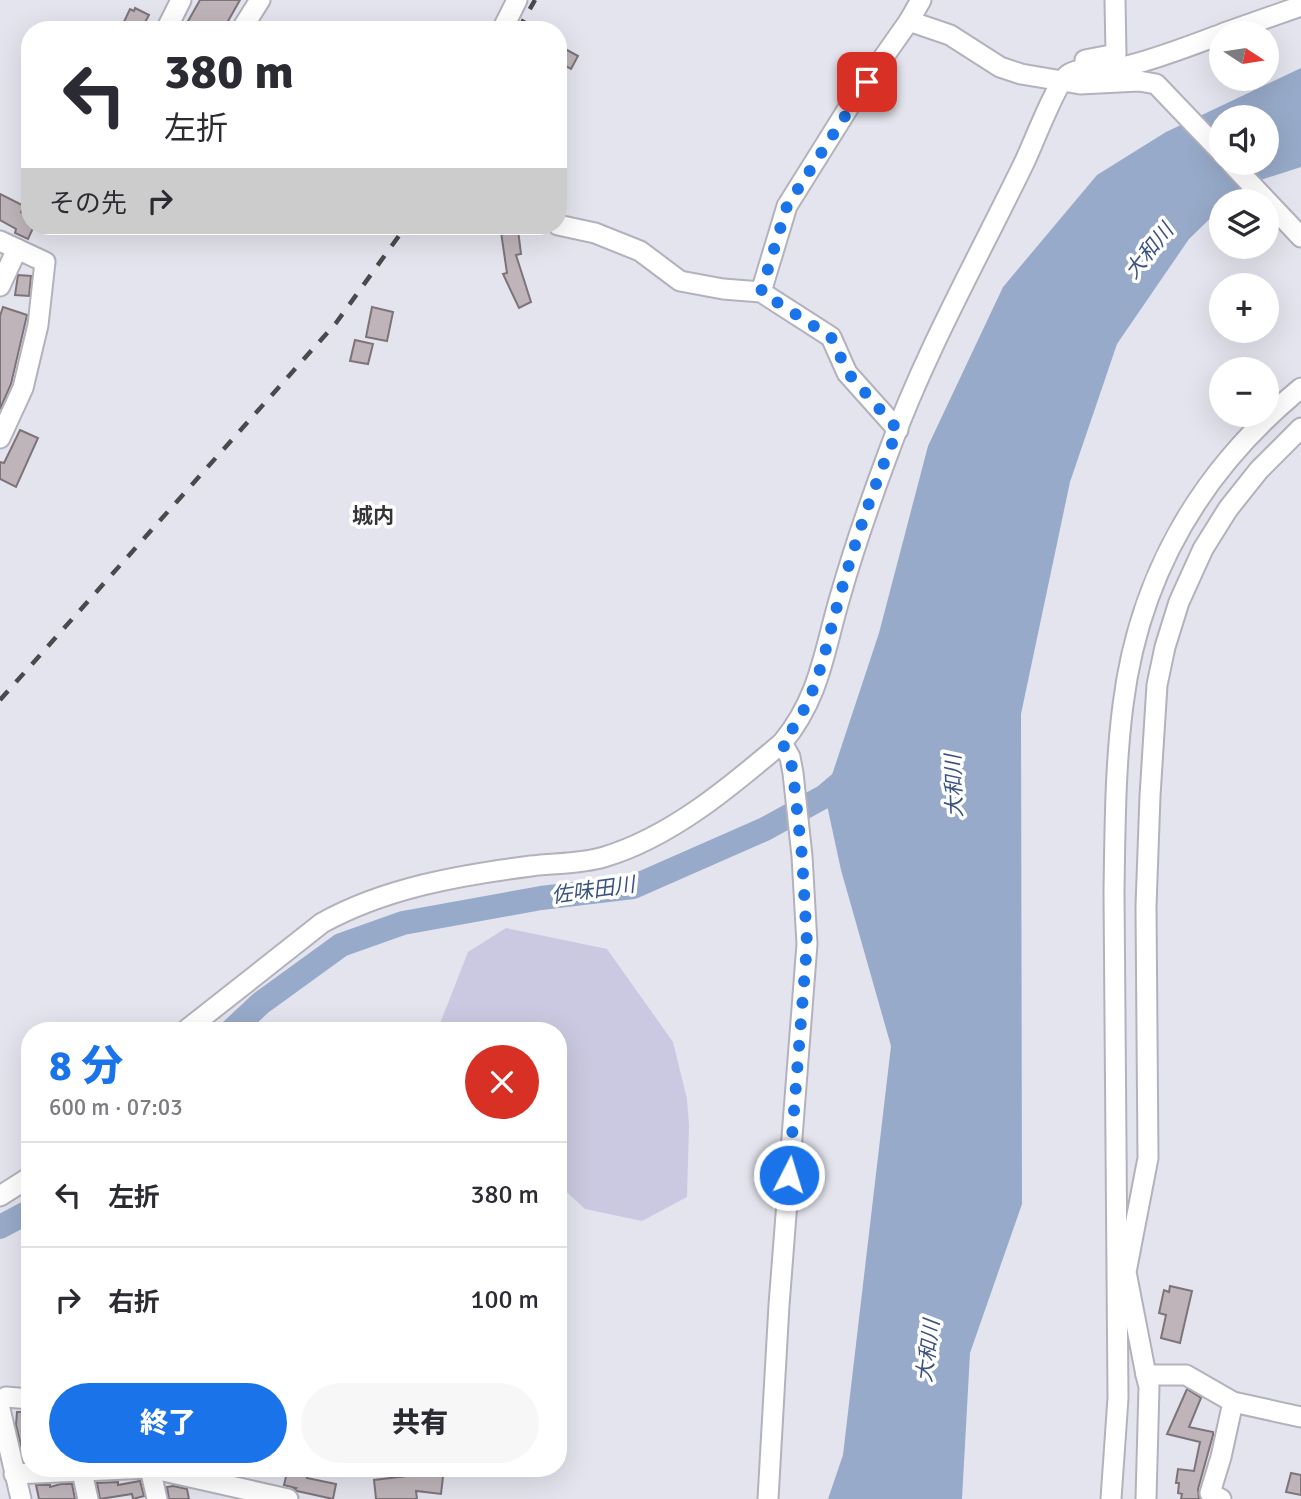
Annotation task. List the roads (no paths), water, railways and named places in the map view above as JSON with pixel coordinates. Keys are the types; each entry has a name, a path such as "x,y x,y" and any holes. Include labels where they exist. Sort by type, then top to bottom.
{"street":[{"path":"170,21 181,0"},
{"path":"247,21 260,0"},
{"path":"506,21 517,0"},
{"path":"761,292 787,206 852,102 921,0"},
{"path":"196,1022 322,923 347,909 456,878 534,865 583,861 620,852 676,824 748,772 782,743 805,711 815,689 851,558 898,430 940,336 1042,126 1065,66 1116,54 1115,0"},
{"path":"1259,21 1301,6"},
{"path":"909,21 950,35 1000,67 1021,74 1080,83 1148,82 1162,89 1209,139"},
{"path":"1061,80 1077,71 1111,69 1161,56 1209,39"},
{"path":"1243,175 1301,237"},
{"path":"567,227 595,233 640,251 680,281 723,289 761,292 831,337 848,373 898,430"},
{"path":"0,286 9,245 45,262 38,325 23,388 0,439"},
{"path":"1111,1499 1118,1398 1121,1272 1115,817 1123,705 1132,653 1160,566 1199,497 1267,416 1301,388"},
{"path":"1146,1499 1149,1387 1121,1272 1148,1158 1146,906 1157,685 1179,602 1203,549 1228,509 1259,470 1301,428"},
{"path":"768,1499 779,1305 806,968 807,921 793,773 790,757 782,743"},
{"path":"0,1196 21,1183"},
{"path":"1146,1375 1186,1375 1233,1402 1301,1417"},
{"path":"0,1400 21,1399"},
{"path":"1221,1499 1210,1493 1233,1402"},
{"path":"0,1409 21,1499"},
{"path":"14,1474 21,1474"},
{"path":"83,1477 88,1499"},
{"path":"152,1477 157,1499"},
{"path":"178,1477 226,1492 288,1499"}],"water":[{"path":"1301,68 1301,167 1279,174 1279,105 1223,105 1252,91 1279,91 1279,78"},
{"name":"大和川","path":"1209,112 1209,175 1276,175 1245,185 1241,189 1209,189 1209,220 1189,239 1117,344 1070,482 1021,714 1022,1204 970,1353 962,1499 828,1499 843,1455 891,1046 841,870 825,796 879,633 928,446 1003,287 1097,175 1166,132"}],"waterway":[{"name":"佐味田川","path":"241,1022 261,1003 341,945 403,923 541,898 633,887 765,829 825,796 851,774"},
{"name":"佐味田川","path":"0,1227 21,1216"}],"railway":[{"path":"523,21 535,0"},
{"path":"0,700 336,323 400,235"}],"district":[{"name":"城内","path":"373,516"}]}
